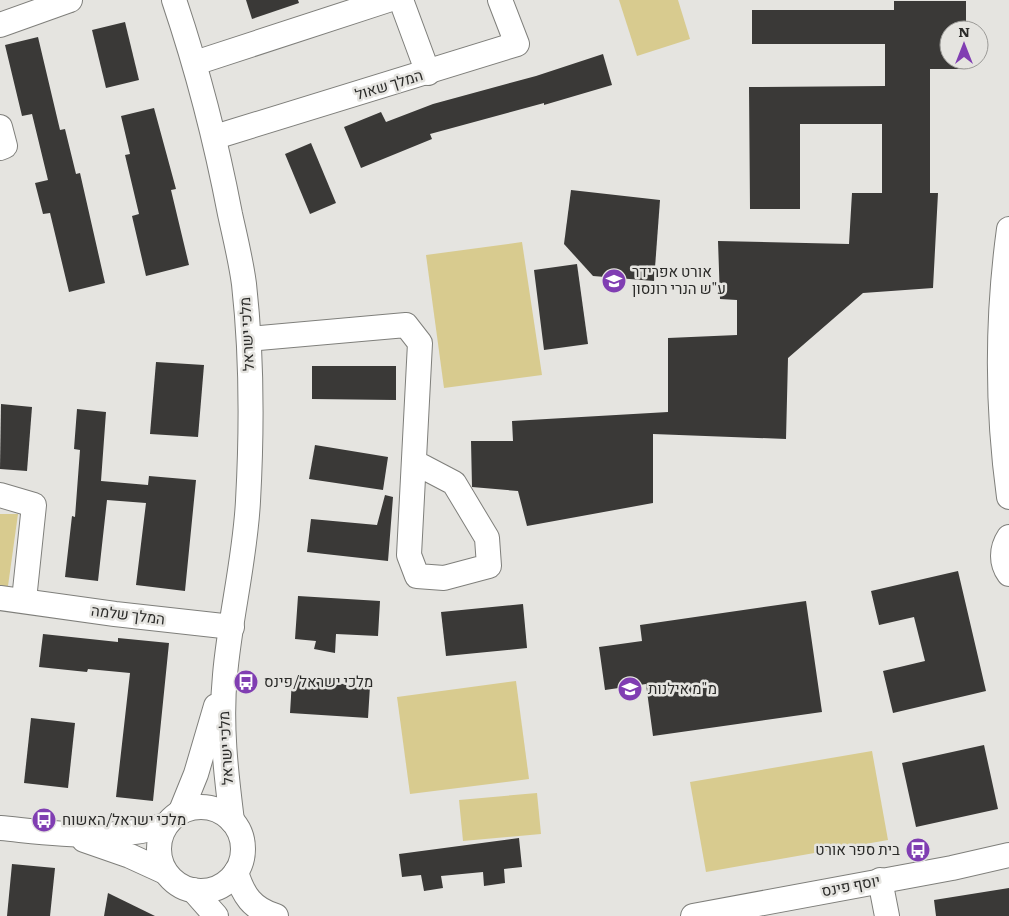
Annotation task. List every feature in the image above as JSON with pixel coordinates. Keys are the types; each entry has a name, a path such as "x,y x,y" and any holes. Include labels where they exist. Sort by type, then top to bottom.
{"street":[{"path":"0,25 70,0"},
{"name":"מלכי ישראל","path":"174,0 195,63 215,137 244,282 249,339 251,430 248,504 241,574 225,676 224,742 232,821"},
{"path":"195,63 388,0"},
{"path":"401,0 428,73"},
{"name":"המלך שאול","path":"215,137 428,73 517,44 500,0"},
{"path":"0,127 5,146 0,148"},
{"path":"1009,228 1003,270 1000,342 1005,471 1009,497"},
{"path":"249,339 406,325 420,343 409,555 417,576 444,578 489,566 487,538 454,483 414,462"},
{"path":"0,496 34,505 24,600"},
{"path":"1009,538 1003,550 1003,560 1009,574"},
{"name":"המלך שלמה","path":"0,598 115,614 232,627"},
{"name":"מלכי ישראל","path":"173,818 204,747 225,676"},
{"path":"0,828 56,833 126,834 144,832 194,807 208,807 222,812 240,832 243,846 242,860 236,872 218,888 193,890 182,887 165,872 100,845 56,833"},
{"path":"165,872 158,849 173,818"},
{"name":"יוסף פינס","path":"693,916 952,868 1009,855"},
{"path":"236,872 247,899 258,909 271,915"},
{"path":"880,880 887,916"},
{"path":"193,890 216,916"}],"shaded area":[{"path":"619,0 678,0 690,39 637,56"},
{"path":"522,242 542,375 444,388 426,255"},
{"path":"0,514 18,514 8,586 0,586"},
{"path":"516,681 529,779 410,794 397,697"},
{"path":"872,751 888,840 706,872 690,782"},
{"path":"537,793 541,834 463,841 459,800"}],"building":[{"path":"246,0 298,0 299,3 252,19"},
{"path":"894,1 966,1 966,20 939,20 939,69 930,69 930,193 938,193 933,288 863,293 788,358 786,439 653,434 653,503 527,526 518,491 472,487 471,441 513,441 512,421 668,412 668,338 737,335 737,300 720,299 718,241 849,244 852,193 882,193 882,124 800,124 800,209 750,209 749,87 885,86 885,44 752,44 752,10 894,10"},
{"path":"125,22 139,80 106,88 92,30"},
{"path":"38,37 60,130 65,129 76,174 80,173 105,283 69,292 50,213 43,214 35,183 48,180 32,114 22,116 5,45"},
{"path":"603,54 612,85 544,105 544,103 430,134 432,139 361,168 344,127 381,112 386,122 433,104 536,76"},
{"path":"154,108 176,189 171,190 189,265 146,276 132,216 139,214 125,155 130,154 121,116"},
{"path":"311,143 336,203 310,214 285,154"},
{"path":"571,190 660,200 654,281 593,276 564,244"},
{"path":"577,264 588,344 544,350 534,270"},
{"path":"156,362 204,365 198,437 150,434"},
{"path":"312,366 396,366 396,400 312,399"},
{"path":"1,404 32,407 27,471 0,469"},
{"path":"77,409 106,412 101,481 148,485 149,476 196,480 185,591 136,585 146,503 107,500 98,581 65,577 72,516 75,517 80,450 74,449"},
{"path":"315,445 388,457 383,490 309,479"},
{"path":"385,495 393,497 388,561 307,552 311,519 377,525"},
{"path":"958,571 986,691 893,713 883,671 925,661 914,617 879,625 871,591"},
{"path":"298,596 380,601 378,636 336,634 335,653 314,649 316,641 295,639"},
{"path":"806,601 822,712 653,736 646,684 605,690 599,647 642,641 640,625"},
{"path":"523,604 527,648 446,656 441,612"},
{"path":"43,634 118,642 118,638 169,643 153,801 116,797 130,673 88,669 87,672 39,667"},
{"path":"292,680 370,686 368,718 290,713"},
{"path":"31,718 75,723 68,788 24,783"},
{"path":"984,745 998,809 916,827 902,763"},
{"path":"519,838 522,867 504,869 505,883 484,886 483,872 441,876 443,888 424,891 421,875 402,877 399,854"},
{"path":"12,864 55,868 50,916 7,916"},
{"path":"1009,888 1009,916 936,916 934,900"},
{"path":"108,893 155,916 104,916"}],"place":[{"name":"אורט אפרידר ע\"ש הנרי רונסון","path":"614,281"},
{"name":"מלכי ישראל/פינס","path":"246,682"},
{"name":"מ\"מ אילנות","path":"630,689"},
{"name":"מלכי ישראל/האשוח","path":"44,820"},
{"name":"בית ספר אורט","path":"918,850"}]}
